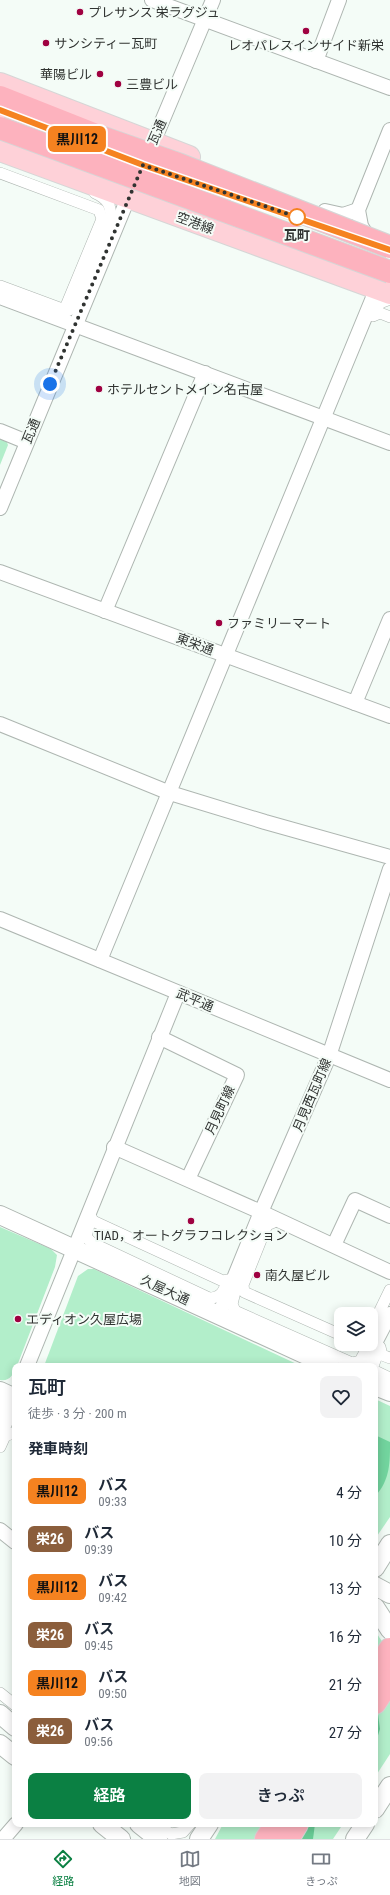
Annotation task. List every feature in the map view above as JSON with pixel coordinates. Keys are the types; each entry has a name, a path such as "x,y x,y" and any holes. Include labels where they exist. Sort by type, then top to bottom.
{"highway":[{"path":"0,97 101,137 178,164 384,247"},
{"path":"0,128 387,288"},
{"path":"378,1667 390,1649"},
{"path":"378,1698 390,1680"},
{"path":"266,1839 274,1827"},
{"path":"288,1839 296,1827"}],"main road":[{"path":"0,84 325,211 337,230"},
{"path":"0,110 143,165 384,247"},
{"name":"空港線","path":"0,150 127,198 387,288"}],"street":[{"path":"152,0 204,21 390,88"},
{"name":"瓦通","path":"0,508 127,198 153,143 213,0"},
{"path":"316,61 340,0"},
{"path":"384,247 361,226 358,210 390,130"},
{"path":"0,157 104,197 110,205 111,216 75,307 71,310 60,313 0,291"},
{"path":"0,173 99,210 102,219 66,306 62,309 0,286"},
{"path":"325,211 343,215 358,210"},
{"path":"387,288 373,316 380,313 390,317"},
{"path":"100,960 324,418 387,288"},
{"path":"0,297 390,443"},
{"path":"105,611 205,373"},
{"path":"0,431 26,442"},
{"name":"東栄通","path":"0,572 390,716"},
{"path":"354,703 390,619"},
{"path":"0,724 170,793 265,822 390,856"},
{"name":"月見西瓦町線","path":"219,1315 261,1212 330,1056 390,869"},
{"name":"武平通","path":"2,924 100,960 390,1080"},
{"path":"28,1363 114,1147 178,993"},
{"name":"月見町線","path":"159,1037 237,1075 188,1179"},
{"path":"114,1147 261,1212 390,1272"},
{"path":"334,1246 354,1200 390,1216"},
{"name":"久屋大通","path":"0,1215 323,1363"},
{"path":"91,1217 93,1221 223,1281 228,1280 223,1291 218,1297 209,1298 92,1243 86,1237 91,1217"},
{"path":"334,1332 244,1292 243,1285 248,1270 267,1225 272,1224 264,1223 233,1297 232,1304 235,1311 352,1363 361,1360 366,1351"},
{"path":"378,1315 390,1290"},
{"path":"378,1326 390,1302"},
{"path":"365,1363 390,1314"},
{"path":"373,1363 380,1347 382,1355 390,1358"},
{"path":"378,1372 390,1378"},
{"path":"378,1387 390,1392"},
{"path":"0,1414 2,1408 10,1400"},
{"path":"0,1428 10,1400"},
{"path":"0,1438 10,1416 10,1400"},
{"path":"0,1447 5,1436 12,1433"},
{"path":"0,1530 12,1540"},
{"path":"378,1563 390,1544"},
{"path":"378,1588 390,1594"},
{"path":"378,1612 390,1630"},
{"path":"0,1693 12,1703"},
{"path":"0,1705 12,1715"},
{"path":"0,1714 12,1724"},
{"path":"0,1744 12,1754"},
{"path":"378,1804 390,1786"},
{"path":"2,1839 13,1827"},
{"path":"106,1827 121,1839"},
{"path":"143,1827 158,1839"},
{"path":"160,1827 171,1834 183,1832 187,1827"},
{"path":"199,1839 207,1827"},
{"path":"356,1839 363,1827"}],"shaded area":[{"path":"0,438 6,440 8,445 0,465"},
{"name":"エディオン久屋広場","path":"0,1227 51,1249 57,1255 55,1267 18,1363 12,1363 12,1375 9,1379 0,1380"},
{"path":"88,1269 94,1269 295,1363 45,1363 78,1276"},
{"path":"378,1400 390,1406 390,1517 378,1535"},
{"path":"378,1436 390,1442 388,1471 384,1484 378,1492"},
{"path":"378,1635 390,1653 390,1754 378,1772"},
{"path":"378,1679 382,1698 378,1714"},
{"path":"378,1714 380,1729 378,1735"},
{"path":"221,1827 341,1827 333,1839 215,1839"},
{"path":"265,1827 315,1827 313,1839 260,1839"}],"bus line":[{"name":"黒川12","path":"0,110 143,165 337,230 390,250"}],"place":[{"name":"プレサンス 栄ラグジュ","path":"80,12"},
{"name":"レオパレスインサイド新栄","path":"306,31"},
{"name":"サンシティー瓦町","path":"46,43"},
{"name":"華陽ビル","path":"100,74"},
{"name":"三豊ビル","path":"118,84"},
{"name":"瓦町","path":"297,217"},
{"name":"ホテルセントメイン名古屋","path":"99,389"},
{"name":"ファミリーマート","path":"219,623"},
{"name":"TIAD，オートグラフコレクション","path":"191,1221"},
{"name":"南久屋ビル","path":"257,1275"},
{"name":"エディオン久屋広場","path":"18,1319"}],"route":[{"path":"50,384 127,198 143,165 297,217"}]}
